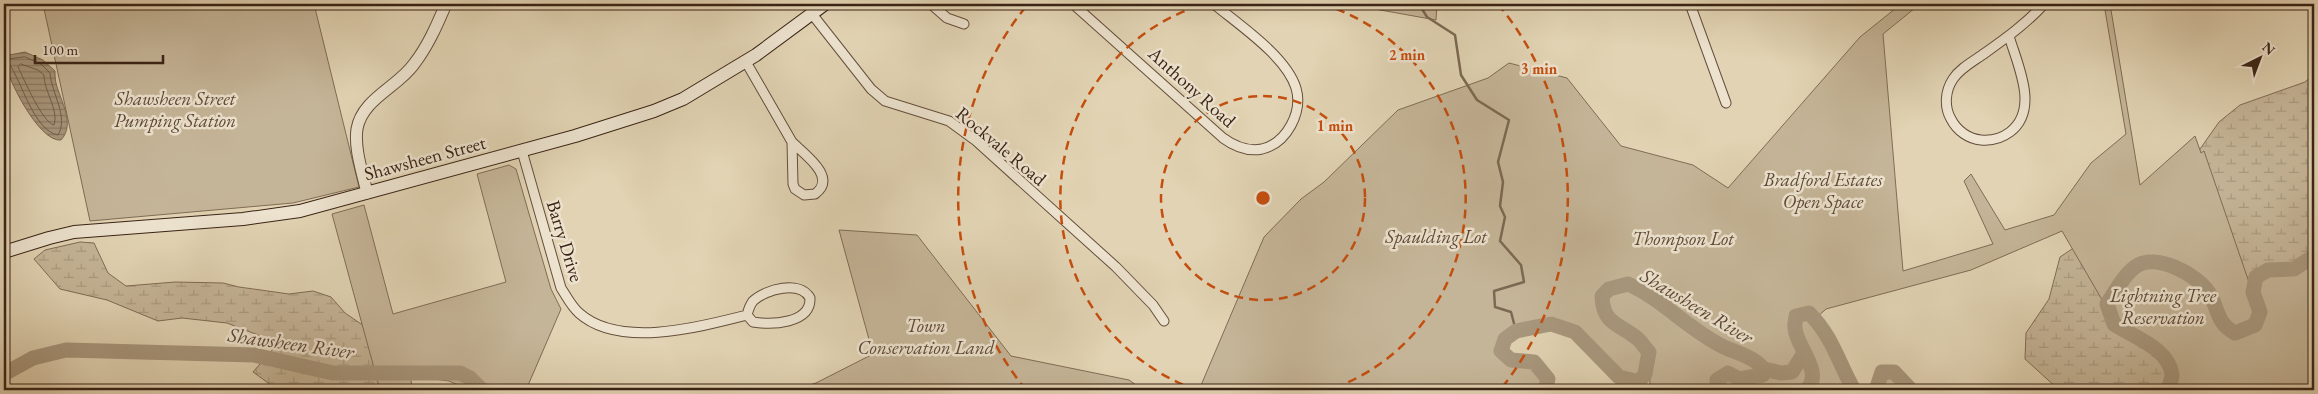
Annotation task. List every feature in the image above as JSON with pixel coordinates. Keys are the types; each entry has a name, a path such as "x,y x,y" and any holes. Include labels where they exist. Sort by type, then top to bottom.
{"main road":[{"name":"Shawsheen Street","path":"4,252 74,232 268,216 330,204 522,151 669,105 746,62 825,4"}],"street":[{"path":"367,193 357,137 361,117 370,105 414,64 430,38 446,4"},
{"path":"931,4 947,18 964,24"},
{"name":"Anthony Road","path":"1073,4 1223,138 1231,144 1248,150 1263,149 1277,140 1292,125 1296,115 1296,89 1280,61 1214,4"},
{"path":"1690,4 1726,103"},
{"path":"2009,36 2025,94 2024,113 2014,129 2003,136 1985,140 1972,138 1961,132 1950,117 1946,98 1949,86 1960,70 2009,36 2044,4"},
{"path":"2243,4 2250,4"},
{"name":"Rockvale Road","path":"812,14 871,90 885,100 949,121 975,140 1116,267 1153,305 1164,321"},
{"path":"746,62 792,142 823,176 822,186 815,194 804,195 793,184 792,142"},
{"name":"Barry Drive","path":"522,151 561,288 570,303 581,315 604,328 652,332 710,325 747,315"},
{"path":"791,287 802,289 810,298 806,310 800,317 785,322 765,324 753,322 747,315 754,300 774,291 791,287"}],"green space":[{"name":"Shawsheen Street Pumping Station","path":"43,4 314,4 359,187 293,203 90,221"},
{"path":"1347,4 1437,4 1436,20"},
{"path":"1901,4 1920,4 1883,34 1903,271 1993,244 1964,181 1971,174 2005,230 2054,215 2091,163 2126,134 2104,4 2110,4 2140,185 2195,136 2201,153 2204,151 2252,291 2256,277 2268,270 2294,269 2314,256 2314,390 2167,390 2172,375 2164,357 2149,344 2114,324 2108,308 2108,310 2062,231 1971,270 1826,309 1815,319 1832,344 1854,390 1650,390 1648,354 1641,342 1635,338 1645,352 1646,357 1645,366 1638,377 1623,372 1609,364 1572,336 1559,330 1544,328 1521,333 1506,346 1513,362 1534,364 1541,368 1545,376 1545,390 1199,390 1264,237 1301,199 1324,182 1398,110 1488,78 1509,63 1567,78 1621,146 1693,165 1728,188 1860,37"},
{"name":"Lightning Tree Reservation","path":"2314,74 2314,329 2174,390 2059,390 2025,359 2026,333 2049,299 2060,257 2096,233 2193,159 2219,122 2240,105 2305,82"},
{"path":"509,165 516,169 551,289 561,309 526,390 469,390 449,381 410,376 413,390 380,390 332,214 364,205 393,314 506,282 477,174"},
{"name":"Town Conservation Land","path":"839,230 917,235 1011,356 1129,380 1143,390 792,390 816,383 873,354"},
{"path":"80,242 94,243 108,273 126,286 175,282 223,283 289,294 313,291 331,297 345,313 367,328 389,390 278,390 253,372 274,348 258,335 227,323 182,318 158,321 107,300 60,289 34,259 45,250"},
{"path":"1882,372 1894,372 1904,381 1909,390 1876,390"}],"water":[{"path":"25,52 43,60 55,71 56,83 67,119 65,134 61,140 52,138 33,119 24,106 10,77 4,56"}],"waterway":[{"path":"1419,4 1427,17 1455,35 1461,75 1477,100 1509,120 1498,162 1503,182 1500,206 1505,217 1500,241 1521,265 1524,282 1494,291 1495,307 1511,312 1516,331"},
{"name":"Shawsheen River","path":"2167,390 2172,375 2164,357 2149,344 2114,324 2107,304 2120,284 2135,267 2143,263 2153,262 2175,267 2186,272 2209,293 2224,325 2235,333 2255,325 2260,312 2253,292 2256,277 2268,270 2294,269 2314,256"},
{"name":"Shawsheen River","path":"1545,390 1548,379 1534,362 1511,360 1501,351 1505,339 1516,331 1551,324 1575,332 1619,377 1639,382 1645,374 1649,352 1638,339 1613,322 1605,313 1603,306 1602,296 1609,289 1628,284 1652,298 1710,339 1756,362 1765,371 1763,375 1739,379 1728,373 1717,380 1718,390"},
{"name":"Shawsheen River","path":"1806,390 1811,383 1811,368 1797,335 1795,325 1796,316 1809,313 1830,341 1854,390"},
{"name":"Shawsheen River","path":"4,374 33,358 66,350 254,355 333,373 460,373 470,378 482,390"},
{"name":"Shawsheen River","path":"1764,369 1781,373 1792,372 1804,353"},
{"name":"Shawsheen River","path":"1876,390 1882,372 1894,372 1911,390"}],"park label":[{"name":"Bradford Estates Open Space","path":"1823,190"},
{"name":"Spaulding Lot","path":"1436,236"},
{"name":"Thompson Lot","path":"1683,238"}]}
